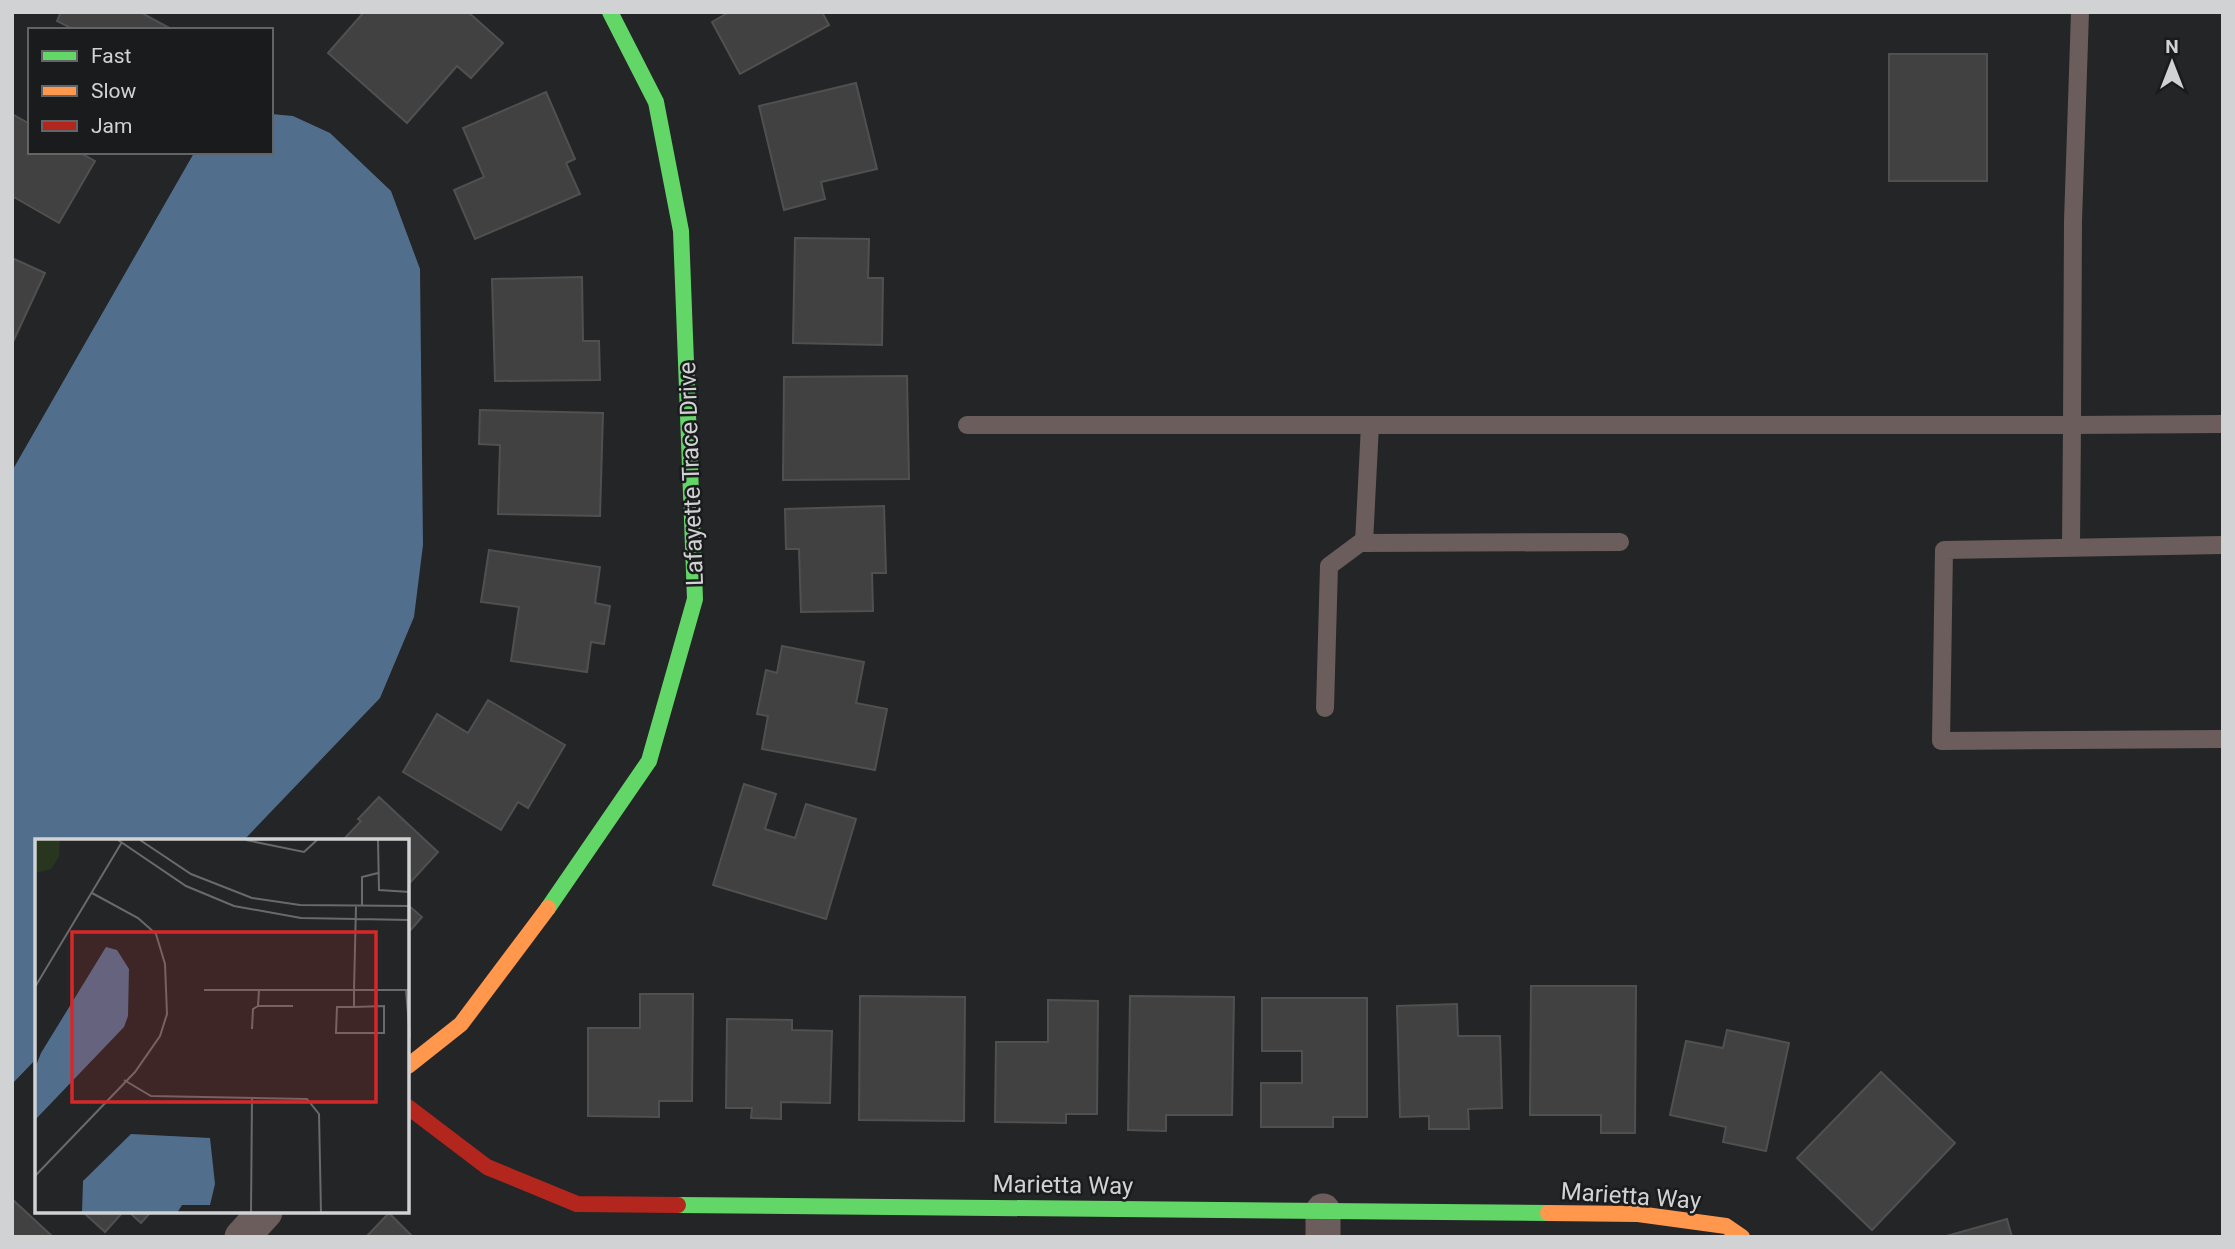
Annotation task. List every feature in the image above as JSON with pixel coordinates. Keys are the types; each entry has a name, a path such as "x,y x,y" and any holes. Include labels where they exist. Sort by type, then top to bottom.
{"street":[{"name":"Lafayette Trace Drive","path":"410,1064 461,1024 552,903 649,761 695,599 681,231 656,102 610,12"},
{"name":"Marietta Way","path":"410,1109 486,1167 577,1204 1323,1224 1638,1214 1726,1226 1742,1237"},
{"path":"242,1237 263,1214"}],"lane":[{"path":"2071,547 2073,221 2080,12"},
{"path":"967,425 2223,424"},
{"path":"1370,425 1364,543 1620,542"},
{"path":"1325,708 1329,566 1364,540"},
{"path":"2223,545 1944,550 1941,740 2223,739"}],"water":[{"path":"273,114 293,116 330,133 391,191 420,269 423,545 414,617 380,698 245,839 35,839 35,1060 12,1084 12,471 193,154 273,154"}],"building":[{"path":"61,12 140,12 169,28 71,28 57,21"},
{"path":"364,12 468,12 503,43 471,78 457,66 407,123 328,53"},
{"path":"729,12 822,12 829,25 740,74 712,22"},
{"path":"1889,54 1987,54 1987,181 1889,181"},
{"path":"856,83 877,169 821,182 825,199 784,210 759,106"},
{"path":"546,92 575,159 566,163 580,194 475,239 454,190 484,177 463,128"},
{"path":"12,114 28,123 28,154 83,154 95,161 59,223 12,196"},
{"path":"795,238 869,239 868,278 883,278 882,345 793,343"},
{"path":"12,258 45,273 12,344"},
{"path":"582,277 583,341 599,341 600,380 495,381 492,279"},
{"path":"907,376 909,479 783,480 784,377"},
{"path":"480,410 603,413 600,516 498,514 500,445 479,444"},
{"path":"884,506 886,573 872,573 873,611 801,612 799,549 786,549 785,509"},
{"path":"489,550 600,567 595,603 610,606 604,644 591,642 587,672 511,661 519,607 481,602"},
{"path":"782,646 864,662 856,703 887,709 875,770 762,749 768,716 757,714 766,670 777,673"},
{"path":"488,700 565,745 528,808 518,802 501,830 403,772 437,714 468,733"},
{"path":"744,784 776,794 765,829 795,838 806,804 856,819 826,919 713,885"},
{"path":"379,797 438,852 410,883 410,839 344,839 361,821 358,819"},
{"path":"410,907 422,917 410,931"},
{"path":"1531,986 1636,986 1635,1133 1601,1133 1601,1115 1530,1115"},
{"path":"640,994 693,994 692,1101 659,1101 659,1117 588,1116 588,1028 640,1028"},
{"path":"860,996 965,997 964,1121 859,1120"},
{"path":"1130,996 1234,997 1232,1115 1166,1115 1166,1131 1128,1130"},
{"path":"1262,998 1367,998 1367,1117 1333,1117 1333,1127 1261,1127 1261,1083 1302,1083 1302,1051 1262,1051"},
{"path":"1048,1000 1098,1001 1097,1114 1066,1114 1066,1123 995,1122 996,1042 1048,1042"},
{"path":"1457,1004 1458,1036 1500,1036 1502,1108 1468,1109 1469,1129 1429,1129 1429,1116 1400,1117 1397,1006"},
{"path":"727,1019 792,1020 792,1030 832,1031 830,1103 781,1102 781,1119 751,1118 752,1108 726,1108"},
{"path":"1727,1030 1789,1043 1766,1151 1723,1142 1726,1127 1670,1115 1686,1041 1723,1048"},
{"path":"1881,1072 1955,1143 1872,1230 1797,1158"},
{"path":"12,1199 53,1237 12,1237"},
{"path":"85,1214 121,1214 105,1232"},
{"path":"131,1214 149,1214 141,1223"},
{"path":"390,1214 413,1237 366,1237"},
{"path":"2007,1219 2012,1237 1943,1237"}],"traffic: fast":[{"path":"548,908 649,761 695,599 681,231 656,102 610,12"},
{"path":"678,1205 1548,1213"}],"traffic: slow":[{"path":"410,1064 461,1024 548,908"},
{"path":"1548,1213 1638,1214 1726,1226 1742,1237"}],"traffic: jam":[{"path":"410,1109 487,1167 577,1204 678,1205"}]}
